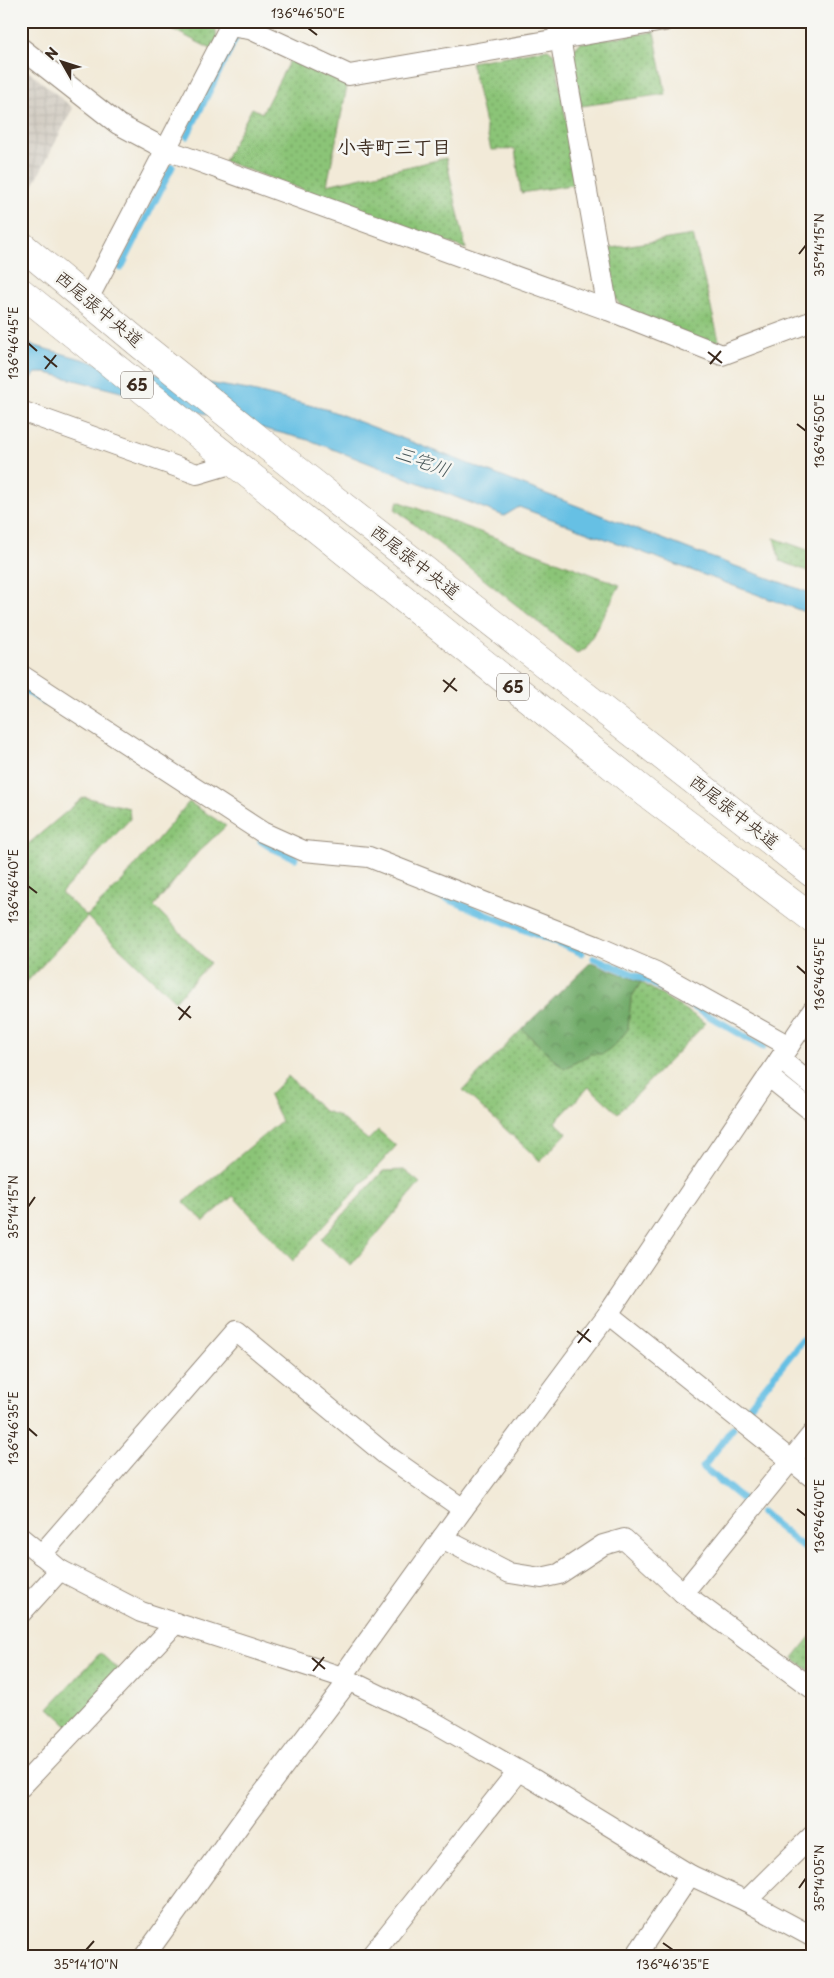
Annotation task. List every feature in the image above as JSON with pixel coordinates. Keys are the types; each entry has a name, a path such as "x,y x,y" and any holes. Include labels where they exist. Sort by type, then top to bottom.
{"main road":[{"name":"西尾張中央道","path":"21,245 141,345 307,478 813,874"},
{"name":"西尾張中央道","path":"21,292 646,793 813,920"}],"street":[{"path":"88,299 229,24 250,29 348,75 558,31 664,21"},
{"path":"558,31 608,310"},
{"path":"21,48 118,124 166,150 608,310 722,355 813,321"},
{"path":"21,411 197,474 226,456"},
{"path":"21,675 262,832 304,851 368,857 596,946 656,972 784,1053 813,1086"},
{"path":"144,1957 346,1679 442,1538 608,1314 813,1010"},
{"path":"768,1076 813,1112"},
{"path":"608,1314 813,1478"},
{"path":"41,1555 236,1331 386,1456 463,1509"},
{"path":"683,1593 813,1433"},
{"path":"21,1538 60,1570 141,1612 346,1679 432,1721 690,1875 746,1901 813,1937"},
{"path":"442,1538 510,1573 540,1578 559,1574 603,1545 624,1539 683,1593 813,1689"},
{"path":"21,1613 60,1570"},
{"path":"21,1787 176,1623"},
{"path":"370,1957 518,1771"},
{"path":"746,1901 813,1835"},
{"path":"635,1957 690,1875"}],"shaded area":[{"path":"21,65 73,108 21,209"}],"green space":[{"path":"156,21 215,21 217,43 213,50"},
{"path":"654,32 666,94 581,106 572,52 580,43"},
{"path":"548,49 555,55 577,184 521,193 515,149 491,150 471,62"},
{"path":"292,56 348,82 327,185 446,158 466,249 224,161 252,108 262,113"},
{"path":"693,235 721,348 622,308 612,293 605,249"},
{"path":"398,501 620,585 586,648 577,653 395,509"},
{"path":"774,538 813,552 813,573 780,561"},
{"path":"84,797 129,808 130,819 61,893 87,916 123,880 189,802 226,826 198,852 154,906 210,963 175,1001 87,917 21,986 21,850"},
{"path":"591,962 641,982 631,998 628,1029 618,1042 603,1054 590,1054 564,1069 522,1029"},
{"path":"641,982 706,1023 618,1113 589,1087 555,1122 567,1133 540,1161 463,1090 522,1029 564,1069 590,1054 629,1013 631,998"},
{"path":"288,1076 324,1111 337,1115 368,1140 378,1130 396,1146 293,1261 233,1196 204,1221 184,1202 281,1121 269,1095"},
{"path":"404,1170 420,1183 351,1265 321,1239 383,1171"},
{"path":"813,1633 813,1674 793,1658"},
{"path":"100,1653 121,1672 71,1728 49,1708"}],"water":[{"name":"三宅川","path":"24,335 29,336 28,344 103,365 248,390 329,410 699,553 813,594 813,615 519,507 504,516 312,441 47,373 36,373 30,380 25,397 22,398 23,380 20,350"}],"waterway":[{"path":"187,136 235,39"},
{"path":"121,268 172,167"},
{"path":"21,687 44,702"},
{"path":"261,841 295,858"},
{"path":"403,881 582,953"},
{"path":"594,958 647,980 763,1047"},
{"path":"745,1412 813,1327"},
{"path":"733,1428 703,1467 745,1501"},
{"path":"761,1513 813,1555"}],"district":[{"name":"小寺町三丁目","path":"394,147"}]}
